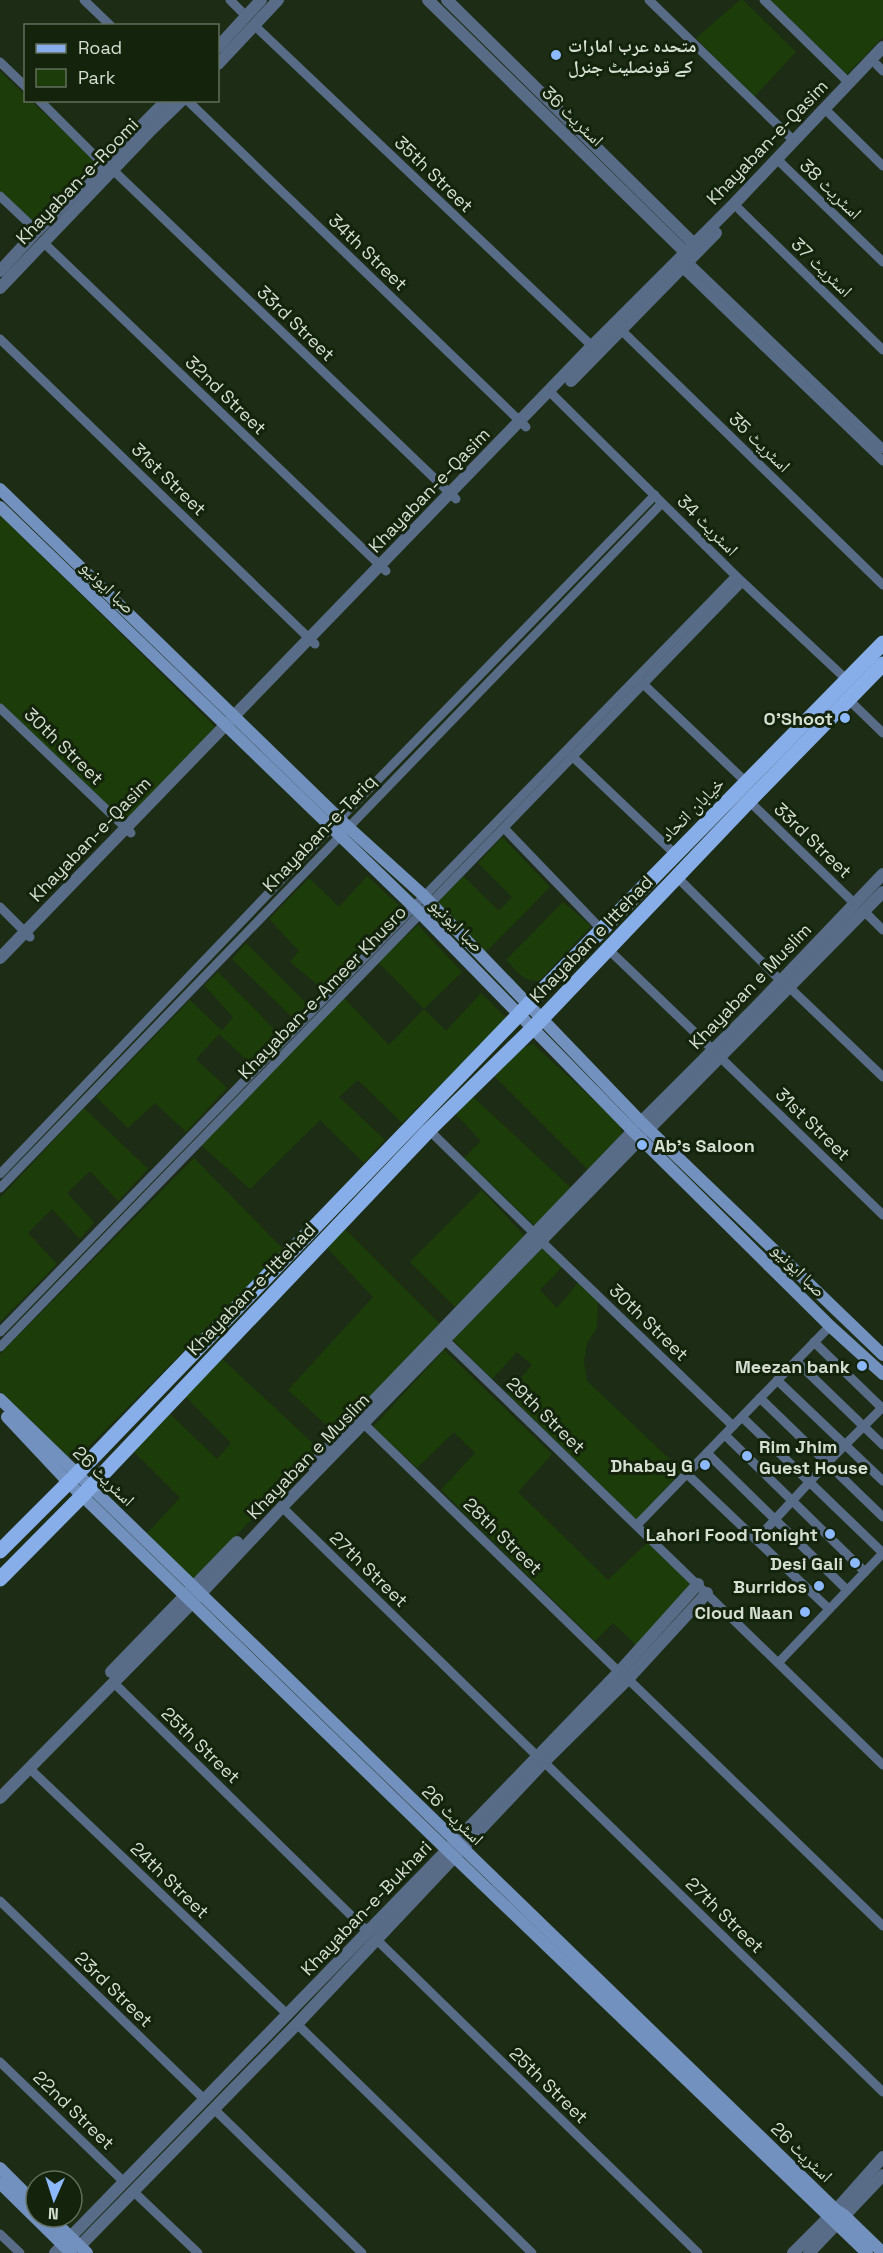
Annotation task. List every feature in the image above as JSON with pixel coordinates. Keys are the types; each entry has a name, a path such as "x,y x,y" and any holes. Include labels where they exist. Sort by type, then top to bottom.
{"main road":[{"name":"صبا ایونیو","path":"0,489 340,827 417,910 538,1023 830,1326 883,1374"},
{"name":"صبا ایونیو","path":"0,507 233,723"},
{"name":"خیابان اتحاد","path":"524,1009 883,643"},
{"path":"677,877 883,664"},
{"name":"صبا ایونیو","path":"340,827 427,900 524,1009"},
{"name":"Khayaban e Ittehad","path":"538,1023 677,877"},
{"name":"Khayaban-e-Ittehad","path":"0,1551 524,1009"},
{"name":"Khayaban-e-Ittehad","path":"0,1579 429,1130 538,1023"},
{"name":"صبا ایونیو","path":"641,1130 883,1355"},
{"name":"اسٹریٹ 26","path":"0,1399 72,1478"},
{"name":"اسٹریٹ 26","path":"0,1410 837,2216 883,2253"},
{"path":"0,2168 24,2192"},
{"path":"0,2183 71,2248"},
{"name":"اسٹریٹ 26","path":"837,2216 867,2253"},
{"path":"58,2229 71,2248"}],"street":[{"path":"84,0 109,24"},
{"name":"35th Street","path":"230,0 592,346"},
{"path":"219,63 250,20 261,0"},
{"path":"219,46 278,0"},
{"name":"اسٹریٹ 36","path":"428,0 883,449"},
{"name":"اسٹریٹ 36","path":"447,0 883,461"},
{"path":"649,0 793,140"},
{"path":"764,0 849,83"},
{"name":"Khayaban-e-Qasim","path":"688,257 793,140 883,47"},
{"path":"0,62 24,85"},
{"name":"Khayaban-e-Qasim","path":"0,958 27,934 129,831 618,327 881,65"},
{"name":"33rd Street","path":"41,102 453,497"},
{"name":"Khayaban-e-Roomi","path":"146,129 166,102"},
{"name":"Khayaban-e-Roomi","path":"0,271 40,237 146,129 180,102"},
{"name":"34th Street","path":"189,102 524,424"},
{"path":"830,114 883,166"},
{"name":"اسٹریٹ 38","path":"781,164 883,262"},
{"name":"32nd Street","path":"0,196 383,568"},
{"name":"اسٹریٹ 37","path":"739,209 883,350"},
{"name":"Khayaban-e-Roomi","path":"0,288 40,237"},
{"name":"Khayaban-e-Qasim","path":"553,394 592,346 618,327"},
{"name":"اسٹریٹ 35","path":"618,327 883,585"},
{"name":"31st Street","path":"0,339 313,641"},
{"name":"اسٹریٹ 34","path":"553,394 739,579 846,679"},
{"name":"Khayaban-e-Tariq","path":"0,1188 99,1087 340,827 655,495"},
{"name":"Khayaban-e-Tariq","path":"0,1174 662,502"},
{"name":"Khayaban-e-Ameer Khusro","path":"0,1332 226,1108 739,579"},
{"path":"640,680 746,782"},
{"path":"848,699 883,733"},
{"name":"30th Street","path":"0,708 129,831"},
{"name":"Khayaban-e-Ameer Khusro","path":"427,900 504,828 572,756 610,711"},
{"path":"572,756 675,854"},
{"name":"33rd Street","path":"749,801 854,903"},
{"path":"504,828 602,930"},
{"name":"Khayaban e Muslim","path":"822,946 854,903 883,874"},
{"path":"677,877 883,1077"},
{"name":"Khayaban e Muslim","path":"0,1798 113,1682 244,1541 641,1130 822,946 883,892"},
{"path":"0,908 27,934"},
{"path":"864,911 883,930"},
{"name":"Khayaban-e-Qasim","path":"0,968 27,934"},
{"name":"31st Street","path":"608,949 883,1215"},
{"path":"104,1066 103,1074 106,1076 111,1074"},
{"path":"92,1079 98,1079 99,1087"},
{"name":"Khayaban-e-Ameer Khusro","path":"0,1347 214,1120"},
{"name":"30th Street","path":"429,1130 733,1426"},
{"name":"Khayaban e Muslim","path":"244,1541 282,1507 331,1451 364,1424 393,1387 445,1340 484,1293"},
{"path":"637,1525 830,1326"},
{"name":"29th Street","path":"445,1340 883,1765"},
{"path":"758,1539 882,1407 814,1342"},
{"path":"796,1360 883,1445"},
{"path":"777,1380 883,1481"},
{"path":"760,1398 883,1517"},
{"path":"742,1417 881,1559 847,1590 779,1662"},
{"name":"28th Street","path":"364,1424 883,1926"},
{"path":"725,1435 865,1572"},
{"path":"707,1453 847,1590"},
{"path":"687,1474 758,1539 829,1609"},
{"name":"27th Street","path":"282,1507 883,2092"},
{"name":"Khayaban-e-Bukhari","path":"624,1676 698,1584"},
{"name":"Khayaban-e-Bukhari","path":"71,2248 540,1759 707,1593"},
{"name":"Khayaban e Muslim","path":"0,1787 193,1595"},
{"name":"25th Street","path":"113,1682 698,2253"},
{"name":"24th Street","path":"29,1768 532,2253"},
{"name":"23rd Street","path":"0,1901 362,2253"},
{"name":"22nd Street","path":"0,2061 198,2253"},
{"path":"809,2253 883,2157"},
{"path":"793,2253 883,2175"},
{"path":"0,2234 17,2252"}],"green space":[{"path":"740,0 743,0 796,52 754,97 696,38"},
{"path":"770,0 883,0 883,37 847,74"},
{"path":"0,71 24,94 24,102 32,102 96,161 79,183 36,225 0,192"},
{"path":"0,515 216,728 125,824 0,704"},
{"path":"502,837 550,887 484,954 436,904 463,876 499,911 512,897 478,863"},
{"path":"367,876 402,908 324,990 290,962 299,951 269,919 309,878 339,907"},
{"path":"563,902 591,926 540,980 529,980 517,972 506,960"},
{"path":"418,925 462,972 424,1009 378,962"},
{"path":"246,943 309,1006 295,1020 232,959"},
{"path":"218,972 279,1034 250,1063 219,1034 196,1059 227,1088 186,1132 155,1103 128,1128 96,1097 190,1000 222,1031 233,1017 204,985"},
{"path":"481,993 505,1017 504,1022 402,1123 358,1080 339,1097 385,1140 364,1163 320,1120 250,1189 201,1145 344,998 389,1045 424,1009 446,1031"},
{"path":"533,1044 620,1124 622,1136 588,1170 493,1075 522,1048"},
{"path":"473,1097 571,1188 536,1227 464,1158 481,1141 454,1112"},
{"path":"84,1108 148,1169 118,1201 90,1171 67,1193 94,1222 80,1239 52,1209 28,1233 57,1264 0,1322 0,1198"},
{"path":"194,1158 284,1250 78,1457 68,1457 0,1391 0,1354"},
{"path":"482,1190 525,1237 457,1309 410,1262"},
{"path":"344,1228 442,1326 335,1433 288,1390 373,1297 327,1248"},
{"path":"543,1247 563,1266 540,1290 557,1308 578,1283 598,1300 597,1328 587,1343 584,1361 587,1381 682,1471 637,1520 507,1393 532,1365 517,1352 492,1379 453,1340"},
{"path":"444,1350 552,1454 518,1492 608,1580 647,1543 693,1585 637,1646 613,1623 595,1641 441,1490 475,1453 454,1432 417,1468 373,1427"},
{"path":"220,1357 320,1450 193,1579 147,1533 180,1498 132,1450 168,1412 217,1459 231,1443 185,1396"}],"place":[{"name":"متحدہ عرب امارات کے قونصلیٹ جنرل","path":"556,55"},
{"name":"O'Shoot","path":"845,718"},
{"name":"Ab's Saloon","path":"642,1145"},
{"name":"Meezan bank","path":"862,1366"},
{"name":"Rim Jhim Guest House","path":"747,1456"},
{"name":"Dhabay G","path":"705,1465"},
{"name":"Lahori Food Tonight","path":"830,1534"},
{"name":"Desi Gali","path":"855,1563"},
{"name":"Burridos","path":"819,1586"},
{"name":"Cloud Naan","path":"805,1612"}]}
